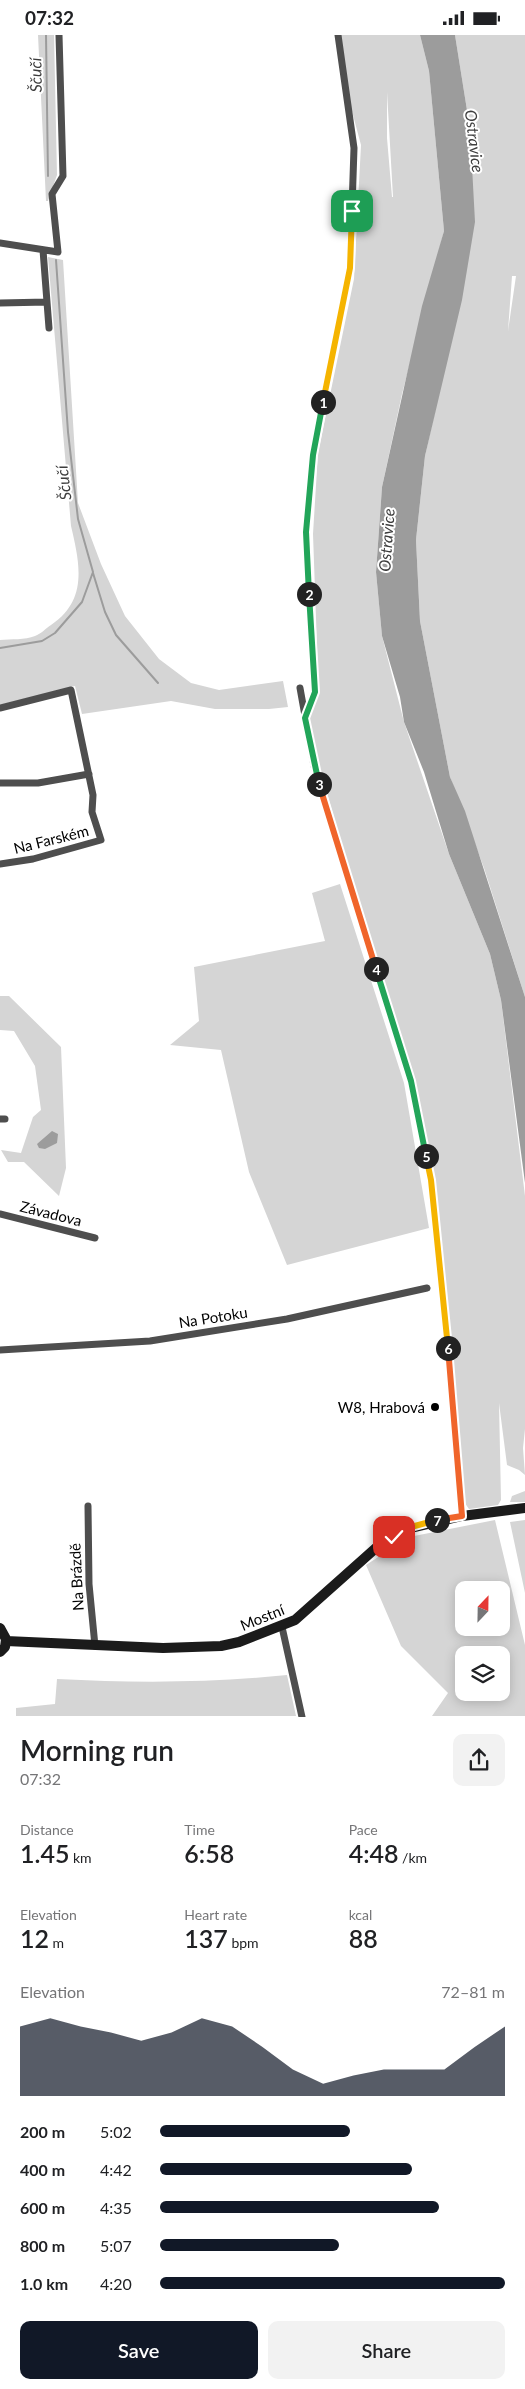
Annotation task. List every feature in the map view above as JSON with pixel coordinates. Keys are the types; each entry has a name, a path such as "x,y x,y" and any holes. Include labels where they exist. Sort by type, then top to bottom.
{"main road":[{"name":"Mostní","path":"6,1641 163,1648 222,1646 255,1637 295,1620 377,1547 411,1527 462,1516 525,1508"},
{"path":"0,1628 5,1634 6,1641 0,1652"}],"street":[{"path":"0,243 58,252 52,194 63,176 58,35"},
{"path":"305,718 315,692 306,532 313,455 350,268 354,149 338,35"},
{"path":"43,250 49,328"},
{"path":"0,303 47,302"},
{"path":"300,688 314,766 411,1081 431,1180 452,1386 462,1516"},
{"path":"0,708 71,690 89,773 38,783 0,783"},
{"name":"Na Farském","path":"0,864 26,861 101,840 92,812 93,795 89,773"},
{"name":"Závadova","path":"0,1214 95,1238"},
{"name":"Na Potoku","path":"0,1350 150,1341 287,1319 428,1288"},
{"name":"Na Brázdě","path":"88,1506 89,1584 94,1645"},
{"path":"282,1627 302,1717"}],"shaded area":[{"path":"38,35 54,35 57,175 48,201 46,201"},
{"path":"338,35 420,35 429,71 444,231 402,394 382,487 376,572 382,636 404,722 449,854 490,954 501,1000 525,1196 525,1429 523,1448 525,1475 507,1465 499,1403 501,1500 498,1505 469,1509 464,1502 431,1180 411,1081 305,718 312,711 310,683 318,675 313,534 318,453 354,279 361,145 345,85","holes":["387,92 393,197 387,138"]},
{"path":"455,35 525,35 525,997 484,868 450,777 420,621 416,540 425,456 444,371 470,129","holes":["512,276 516,276 508,331"]},
{"path":"48,257 63,260 78,503 101,564 125,616 159,659 191,683 219,690 283,681 288,707 215,709 171,701 82,714 75,686 0,705 0,640 27,638 41,632 63,615 71,604 76,593 78,580 77,554 71,526"},
{"path":"340,884 404,1083 429,1228 287,1265 249,1172 221,1050 170,1045 199,1021 194,967 325,941 312,893"},
{"path":"0,996 9,996 61,1047 66,1168 59,1196 24,1162 8,1162 1,1150 21,1153 33,1117 41,1110 35,1066 14,1031 0,1030"},
{"path":"525,1491 525,1502 510,1502 512,1496"},
{"path":"495,1520 510,1581 455,1581 455,1636 510,1636 510,1582 525,1645 525,1716 432,1716 448,1693 401,1646 366,1565 409,1537"},
{"path":"525,1520 525,1593 510,1522"},
{"path":"287,1675 296,1716 16,1716 16,1708 55,1704 57,1679 172,1681 229,1680"}],"water":[{"name":"Ostravice","path":"420,35 455,35 470,129 475,222 462,300 425,456 416,540 420,621 450,777 465,811 525,997 525,1183 501,1000 490,954 449,854 424,772 404,722 400,697 382,636 376,572 382,487 422,306 444,231 429,71"},
{"path":"52,1131 58,1134 57,1143 45,1149 39,1148 37,1144"}],"waterway":[{"name":"Ščučí","path":"46,35 48,176"},
{"name":"Ščučí","path":"0,648 42,641 55,633 82,602 93,572 78,519 68,432 56,260"},
{"path":"93,573 105,612 116,635 158,683"}],"place":[{"name":"W8, Hrabová","path":"435,1407"}],"route":[{"path":"352,211 350,268 313,455 306,532 315,692 305,718 314,766 411,1081 431,1180 452,1386 462,1516 411,1527 394,1537"}]}
